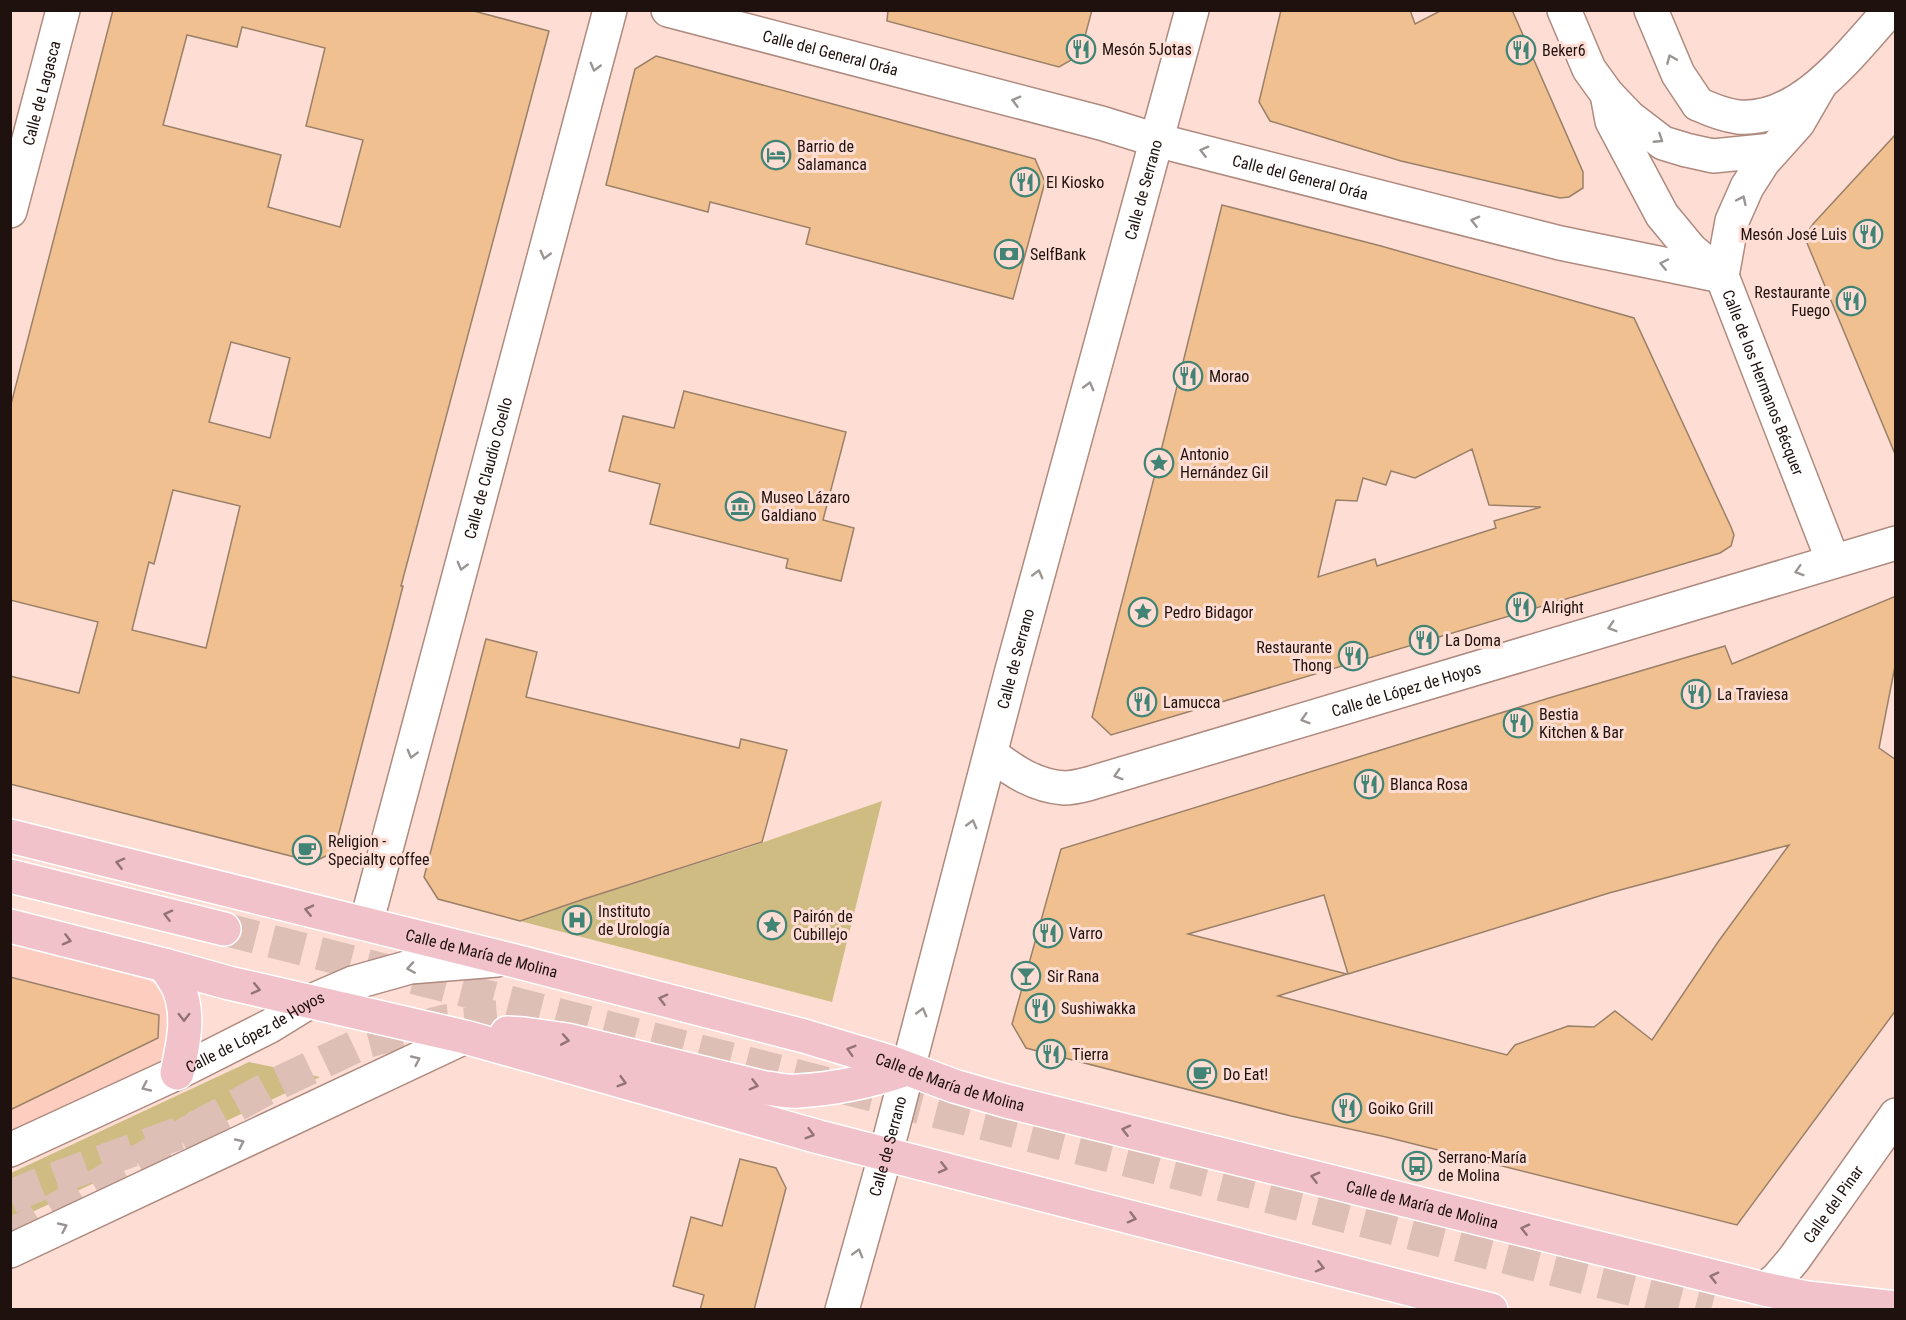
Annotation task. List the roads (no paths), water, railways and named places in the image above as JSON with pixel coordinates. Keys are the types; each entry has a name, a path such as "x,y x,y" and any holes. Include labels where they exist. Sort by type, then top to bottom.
{"main road":[{"name":"Calle de María de Molina","path":"10,836 511,960 804,1036 1006,1101 1764,1289 1824,1300 1896,1308"},
{"path":"10,876 224,929"},
{"path":"10,926 164,964 230,983 465,1037 819,1137 1491,1310"},
{"path":"164,964 178,988 185,1008 184,1040 177,1073"},
{"path":"465,1037 497,1033 567,1040 765,1088 796,1091 850,1085 907,1069"}],"street":[{"name":"Calle de Lagasca","path":"10,211 63,10"},
{"name":"Calle de Claudio Coello","path":"366,924 610,10"},
{"name":"Calle del General Oráa","path":"668,10 1101,123 1156,140 1560,243 1722,276"},
{"name":"Calle de Serrano","path":"842,1310 886,1153 1012,670 1192,10"},
{"name":"Calle de los Hermanos Bécquer","path":"1564,10 1589,69 1607,94 1629,117 1663,142 1713,156 1773,150"},
{"path":"1651,10 1678,74 1698,104 1715,112 1737,117 1784,109 1820,85"},
{"path":"1722,276 1732,221 1763,162 1797,123 1820,85 1890,10"},
{"name":"Calle de los Hermanos Bécquer","path":"1607,94 1612,121 1662,215 1691,250 1722,276 1833,561"},
{"name":"Calle de López de Hoyos","path":"991,754 1017,774 1034,780 1066,788 1088,784 1896,543"},
{"name":"Calle de López de Hoyos","path":"10,1150 177,1073 270,1026 309,1002 353,983 410,967 511,960"},
{"path":"10,1251 465,1037"},
{"name":"Calle del Pinar","path":"1764,1289 1777,1279 1794,1259 1896,1115"}],"tunnel":[{"path":"224,929 1711,1310"},
{"path":"10,1197 199,1126 270,1087 365,1042 445,1021 505,1016 527,1018"},
{"path":"10,1236 199,1126"}],"place":[{"name":"Mesón 5Jotas","path":"1081,49"},
{"name":"Beker6","path":"1521,50"},
{"name":"Barrio de Salamanca","path":"776,155"},
{"name":"El Kiosko","path":"1025,182"},
{"name":"Mesón José Luis","path":"1868,234"},
{"name":"SelfBank","path":"1009,254"},
{"name":"Restaurante Fuego","path":"1851,301"},
{"name":"Morao","path":"1188,376"},
{"name":"Antonio Hernández Gil","path":"1159,463"},
{"name":"Museo Lázaro Galdiano","path":"740,506"},
{"name":"Alright","path":"1521,607"},
{"name":"Pedro Bidagor","path":"1143,612"},
{"name":"La Doma","path":"1424,640"},
{"name":"Restaurante Thong","path":"1353,656"},
{"name":"La Traviesa","path":"1696,694"},
{"name":"Lamucca","path":"1142,702"},
{"name":"Bestia Kitchen & Bar","path":"1518,723"},
{"name":"Blanca Rosa","path":"1369,784"},
{"name":"Religion - Specialty coffee","path":"307,850"},
{"name":"Instituto de Urología","path":"577,920"},
{"name":"Pairón de Cubillejo","path":"772,925"},
{"name":"Varro","path":"1048,933"},
{"name":"Sir Rana","path":"1026,976"},
{"name":"Sushiwakka","path":"1040,1008"},
{"name":"Tierra","path":"1051,1054"},
{"name":"Do Eat!","path":"1202,1074"},
{"name":"Goiko Grill","path":"1347,1108"},
{"name":"Serrano-María de Molina","path":"1417,1166"}]}
